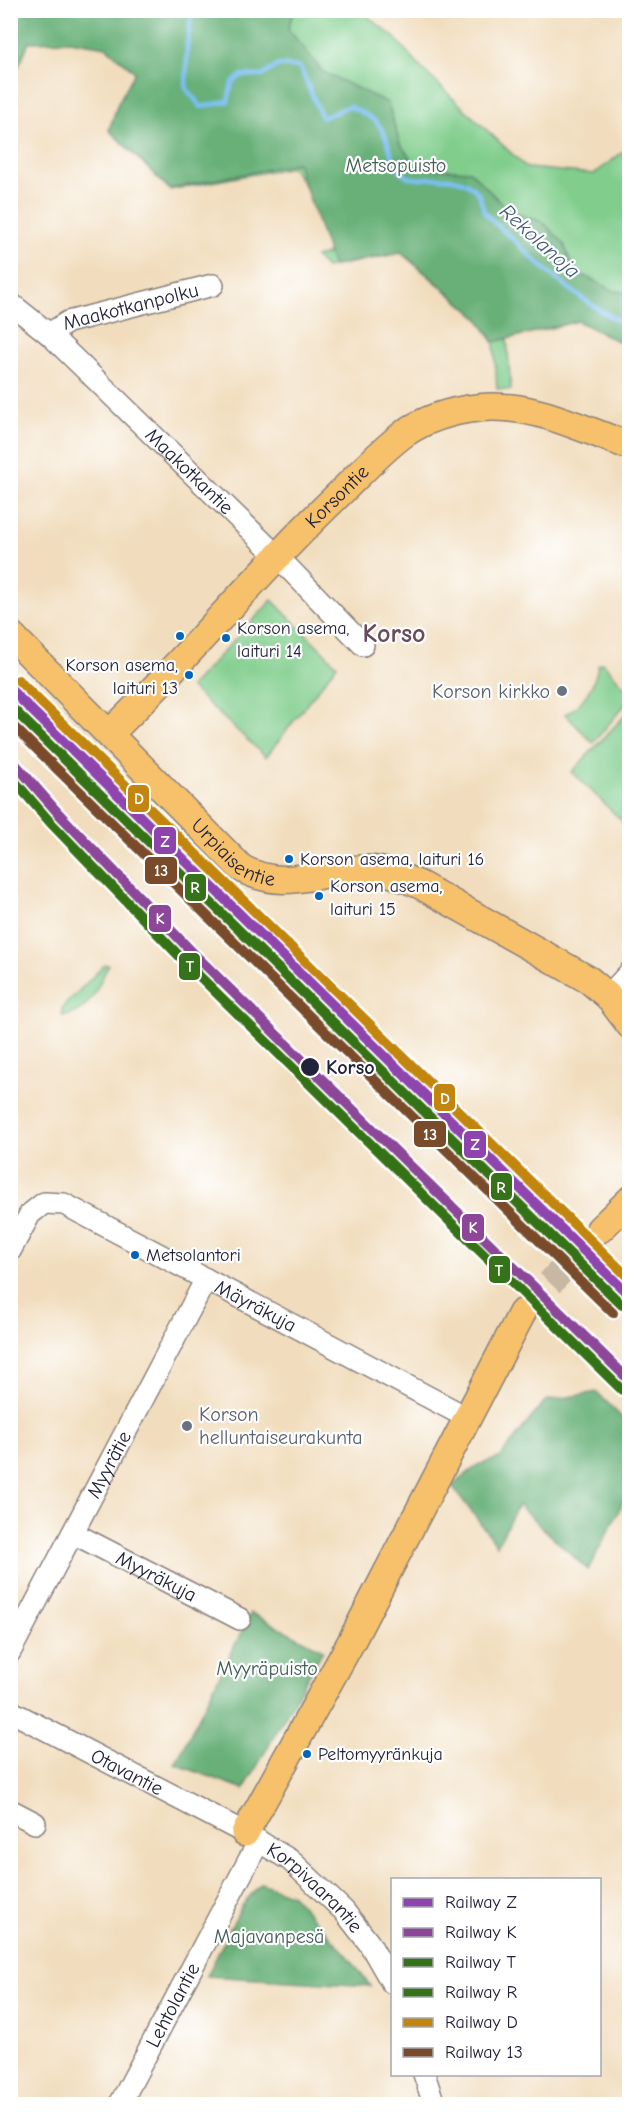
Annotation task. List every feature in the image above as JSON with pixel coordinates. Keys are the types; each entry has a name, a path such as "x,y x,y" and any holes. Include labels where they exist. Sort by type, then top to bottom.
{"main road":[{"name":"Korsontie","path":"110,733 276,556 375,459 405,433 436,416 478,408 509,407 558,419 617,441"},
{"path":"617,441 618,456 630,466"},
{"name":"Urpiaisentie","path":"10,634 110,733 227,856 255,876 283,880 362,869 394,874 420,885 572,970 608,996 630,1025"},
{"path":"600,1229 630,1200"},
{"path":"252,1837 522,1312"}],"street":[{"name":"Maakotkanpolku","path":"49,334 68,322 213,285"},
{"name":"Maakotkantie","path":"10,303 49,334 276,556 363,645"},
{"path":"608,996 630,972"},
{"name":"Mäyräkuja","path":"10,1251 30,1214 44,1203 64,1204 466,1417"},
{"name":"Myyrätie","path":"10,1652 206,1279"},
{"name":"Myyräkuja","path":"73,1533 240,1619"},
{"name":"Otavantie","path":"10,1711 252,1837"},
{"path":"10,1810 35,1823"},
{"name":"Korpivaarantie","path":"252,1837 290,1860 344,1911 369,1943 391,1980"},
{"name":"Lehtolantie","path":"120,2104 252,1837"},
{"path":"425,2076 434,2104"}],"green space":[{"name":"Metsopuisto","path":"11,10 294,11 288,29 323,72 388,103 400,144 418,168 470,171 509,211 543,222 564,244 574,271 614,291 629,293 629,347 578,321 494,342 478,318 401,252 333,266 297,163 170,189 109,130 118,103 135,72 106,47 70,41 29,42 18,68 11,69"},
{"name":"Metsopuisto","path":"11,11 361,11 395,38 421,68 527,168 594,174 629,147 629,347 578,321 507,339 511,390 497,389 494,343 478,318 401,253 326,268 315,257 332,253 336,234 292,167 170,190 109,130 137,72 99,36"},
{"path":"272,600 337,665 266,757 190,687"},
{"path":"603,663 629,692 629,700 593,743 565,714 583,700 594,680 598,665"},
{"path":"629,711 629,828 572,772"},
{"path":"105,964 108,965 92,998 80,1010 62,1016 62,1008"},
{"path":"597,1392 629,1425 629,1491 588,1570 518,1505 497,1545 452,1486 478,1465 499,1458 545,1401"},
{"name":"Myyräpuisto","path":"251,1613 323,1650 244,1789 175,1764"},
{"name":"Majavanpesä","path":"261,1883 292,1895 347,1955 370,1986 207,1976 241,1907"}],"waterway":[{"name":"Rekolanoja","path":"192,10 187,46 186,88 201,107 228,101 232,83 242,75 262,76 278,65 300,67 322,118 349,106 371,118 382,129 392,157 399,170 405,175 420,179 449,178 469,185 478,193 486,214 540,265 582,299 630,327"}],"tunnel":[{"path":"522,1313 600,1229"}],"rail line":[{"name":"D","path":"18,680 630,1279"},
{"name":"Z","path":"10,689 630,1296"},
{"name":"R","path":"10,706 622,1305"},
{"name":"13","path":"10,723 613,1313"},
{"name":"K","path":"10,758 59,814 194,954 630,1381"},
{"name":"T","path":"10,776 50,822 186,963 622,1390"}],"place":[{"name":"Korson asema, laituri 14","path":"226,638"},
{"name":"Korson asema, laituri 13","path":"189,675"},
{"name":"Korson kirkko","path":"562,691"},
{"name":"Korson asema, laituri 16","path":"289,859"},
{"name":"Korson asema, laituri 15","path":"319,896"},
{"name":"Korso","path":"310,1067"},
{"name":"Metsolantori","path":"135,1255"},
{"name":"Korson helluntaiseurakunta","path":"187,1426"},
{"name":"Peltomyyränkuja","path":"307,1754"}],"district":[{"name":"Korso","path":"394,634"}]}
